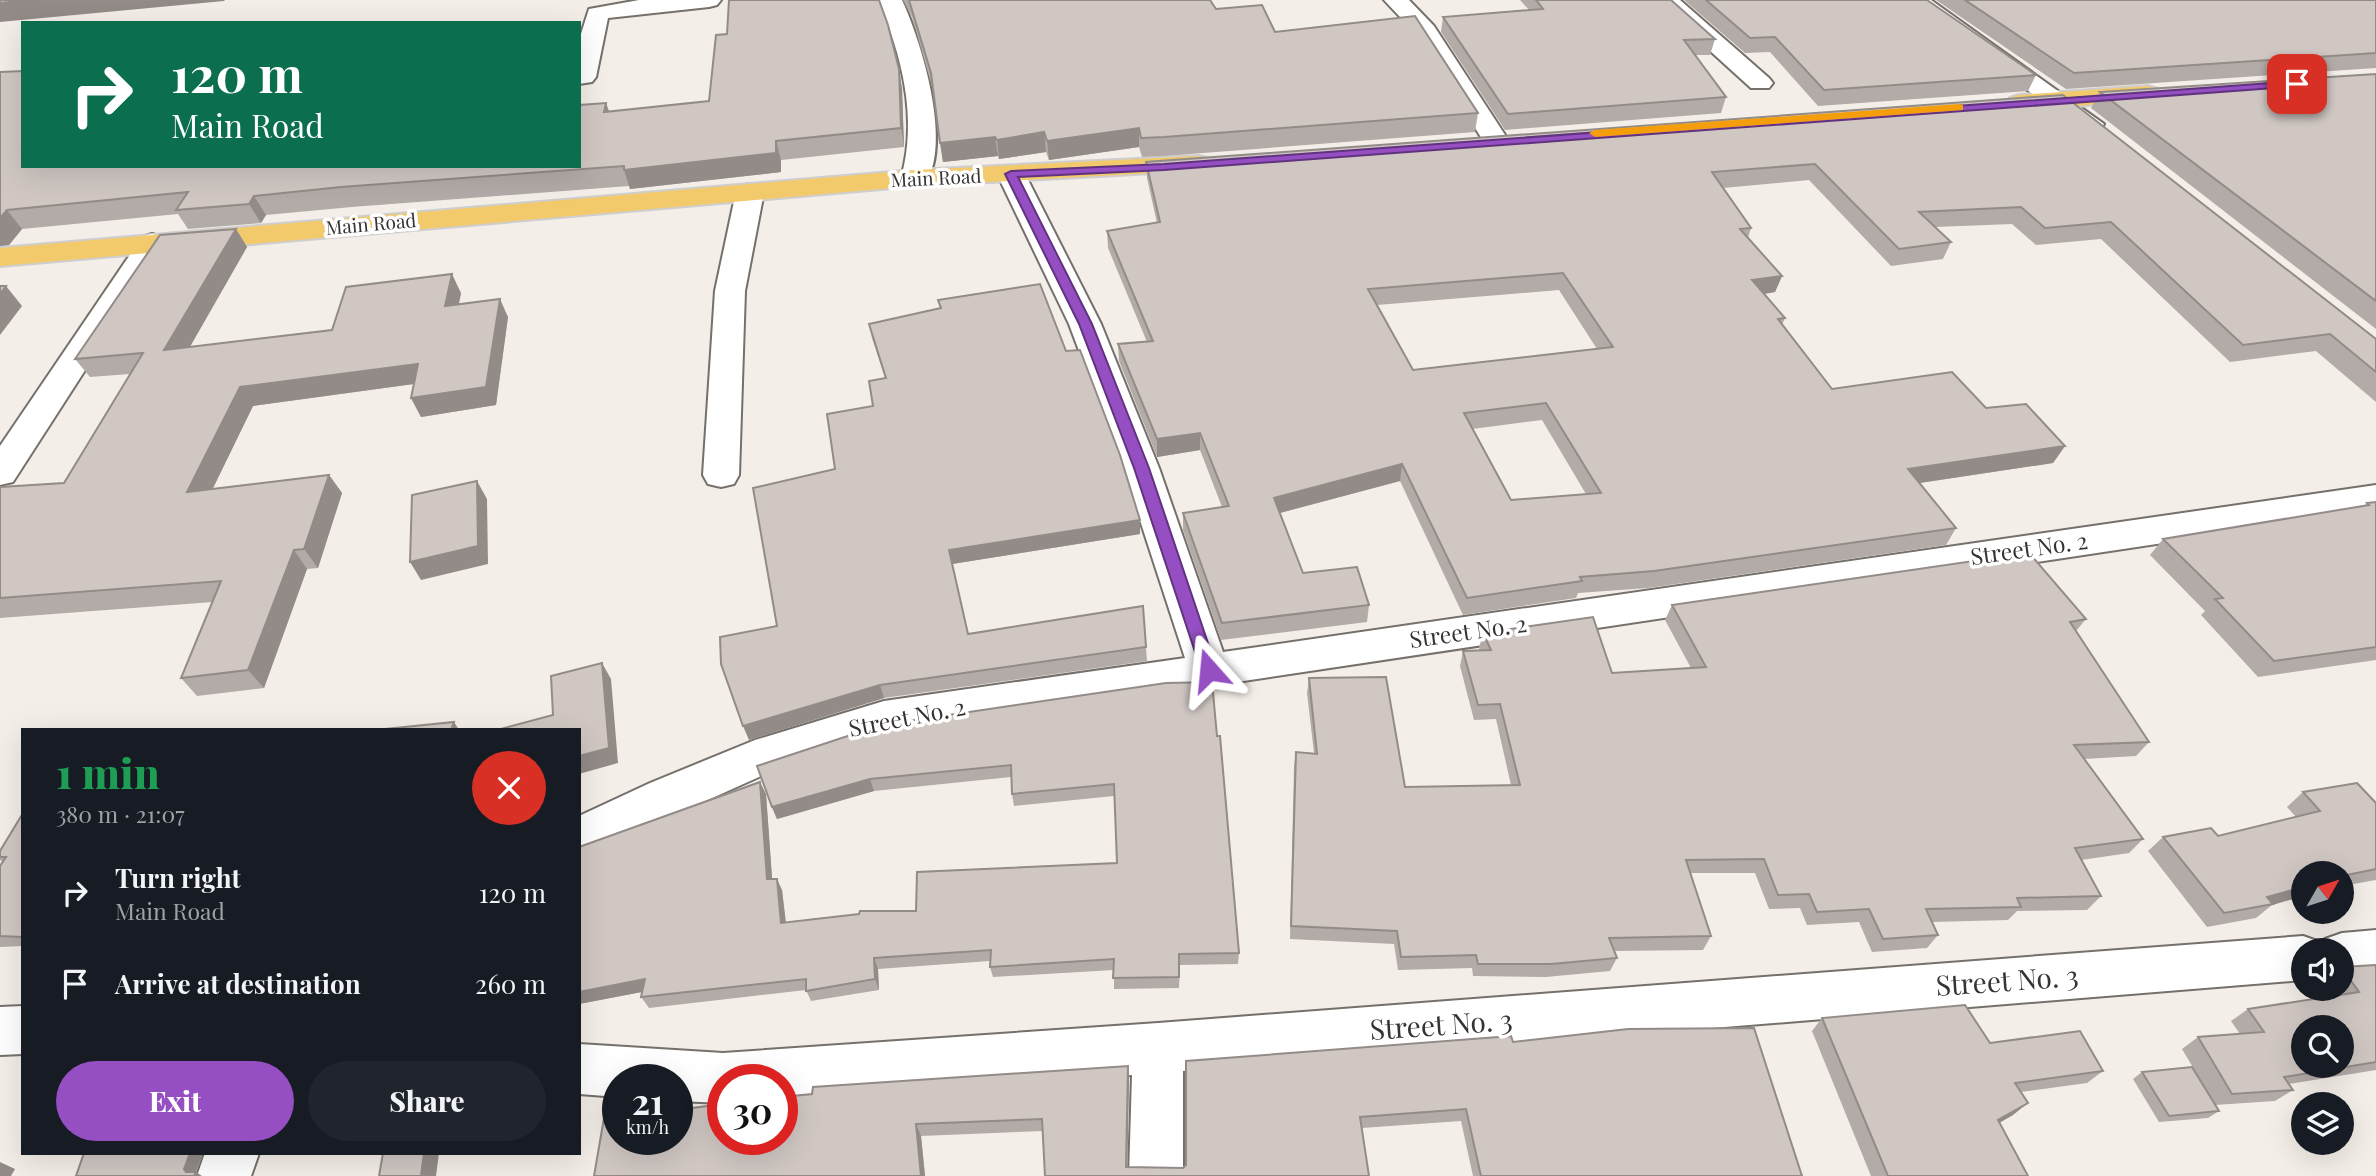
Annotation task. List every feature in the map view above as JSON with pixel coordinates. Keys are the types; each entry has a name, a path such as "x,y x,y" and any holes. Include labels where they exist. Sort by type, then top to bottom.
{"main road":[{"path":"1991,105 2171,93"},
{"path":"1468,143 1523,139"},
{"name":"Main Road","path":"0,257 915,178 1220,163"}],"street":[{"path":"583,78 597,14 609,10 709,0"},
{"path":"890,0 910,49 916,83 922,160 915,178"},
{"path":"1396,0 1426,31 1496,141"},
{"path":"1666,0 1760,83"},
{"path":"1916,0 2061,100 2115,143"},
{"path":"1011,174 1086,324 1141,468 1209,670"},
{"path":"721,475 730,290 750,192"},
{"path":"0,473 152,243"},
{"name":"Street No. 2","path":"581,837 666,796 770,752 884,718 2376,498"},
{"path":"2354,954 2376,952"},
{"name":"Street No. 3","path":"581,1069 723,1078 1158,1048 2291,959"},
{"path":"0,1031 21,1030"},
{"path":"1156,1176 1158,1048"},
{"path":"224,1176 231,1155"}],"building":[{"path":"0,0 29,0 0,3"},
{"path":"729,0 879,0 899,69 901,128 776,141 776,153 624,170 624,166 341,187 254,196 249,204 176,210 188,192 7,210 0,218 0,72 21,71 21,168 581,168 581,105 606,103 604,112 709,101 716,35 727,34"},
{"path":"909,0 1210,0 1216,9 1262,5 1275,32 1415,16 1478,113 1164,137 1141,138 1139,128 1047,141 1044,132 997,140 995,137 940,143 931,73"},
{"path":"1536,0 1671,0 1715,39 1684,40 1726,97 1508,114 1443,17 1543,9"},
{"path":"1706,0 1927,0 2036,75 1824,90 1775,37 1750,38"},
{"path":"1965,0 2376,0 2376,53 2074,73"},
{"path":"2376,74 2376,301 2100,92"},
{"path":"2063,95 2376,339 2376,372 2330,334 2243,345 2111,222 2045,228 2021,207 1919,212 1951,242 1899,249 1815,164 1712,172 1751,228 1740,229 1782,276 1752,280 1785,318 1778,319 1832,389 1952,372 1986,408 2026,404 2065,446 1908,469 1956,528 1654,571 1580,577 1582,581 1467,598 1402,464 1274,498 1303,573 1357,567 1369,605 1222,623 1183,513 1229,506 1200,433 1157,439 1118,344 1153,341 1107,231 1160,222 1146,162","holes":["1563,273 1613,347 1413,370 1368,289","1546,403 1601,493 1511,500 1464,413"]},
{"path":"236,229 164,350 332,330 346,287 452,274 445,306 500,299 486,387 411,398 418,364 240,387 187,492 329,475 304,549 294,550 248,670 181,678 221,581 0,598 0,487 64,483 143,353 75,359 160,235"},
{"path":"1040,284 1066,351 1080,350 1120,455 1140,520 949,550 968,634 1143,606 1146,647 880,685 743,726 721,664 720,637 777,626 753,488 835,469 827,414 873,406 869,381 886,378 869,324 941,308 938,300"},
{"path":"477,481 478,546 410,562 412,495"},
{"path":"2376,502 2376,647 2274,661 2215,599 2223,598 2163,539 2369,505 2367,503"},
{"path":"2031,555 2086,619 2070,622 2149,742 2074,745 2143,839 2075,848 2101,896 2017,898 2021,907 1926,909 1938,935 1883,939 1869,909 1817,912 1809,894 1778,895 1764,859 1686,860 1711,936 1609,938 1617,958 1551,964 1478,964 1476,955 1401,957 1397,931 1291,926 1296,752 1317,754 1309,678 1386,677 1405,787 1520,785 1500,704 1478,705 1463,651 1491,650 1483,633 1593,617 1612,673 1706,667 1672,605"},
{"path":"602,663 609,748 581,755 581,728 504,728 553,715 551,676"},
{"path":"1212,682 1217,736 1220,736 1239,953 1179,954 1179,977 1113,978 1114,959 990,967 991,950 874,958 875,979 806,991 806,979 641,997 645,979 581,992 581,846 760,782 767,879 777,879 781,923 859,914 860,911 916,911 917,872 1117,863 1114,784 1012,794 1011,765 870,779 772,807 757,766 881,725 1166,683"},
{"path":"454,722 452,728 395,728"},
{"path":"2357,783 2376,803 2376,869 2354,874 2354,861 2291,861 2291,890 2267,897 2273,904 2224,913 2163,837 2211,828 2218,836 2320,811 2303,792"},
{"path":"21,816 21,937 0,936 0,866 6,857 0,857 0,851"},
{"path":"2376,965 2376,1062 2354,1066 2354,1015 2291,1015 2291,1076 2284,1077 2293,1090 2232,1094 2198,1037 2264,1032 2248,1009 2300,1001 2354,1001 2354,993 2359,992 2354,985 2354,966"},
{"path":"1965,1005 1990,1043 2080,1031 2103,1071 2015,1083 2028,1103 1998,1120 2028,1176 1888,1176 1822,1018"},
{"path":"1754,1028 1802,1176 1481,1176 1466,1109 1360,1117 1369,1176 1045,1176 1042,1119 916,1124 921,1176 594,1176 602,1130 602,1155 693,1155 693,1108 707,1106 707,1155 798,1155 798,1095 812,1094 813,1087 1128,1066 1126,1167 1183,1168 1186,1165 1186,1061 1511,1036 1513,1042 1628,1029"},
{"path":"2192,1067 2219,1111 2169,1116 2142,1072"},
{"path":"83,1155 189,1155 184,1169 186,1172 196,1172 194,1176 76,1176"},
{"path":"383,1155 424,1155 421,1176 379,1176"}],"slow traffic":[{"path":"1595,133 1959,107"}],"route":[{"path":"1209,670 1141,468 1086,324 1011,174 1164,167 1797,118 2297,84"}]}
